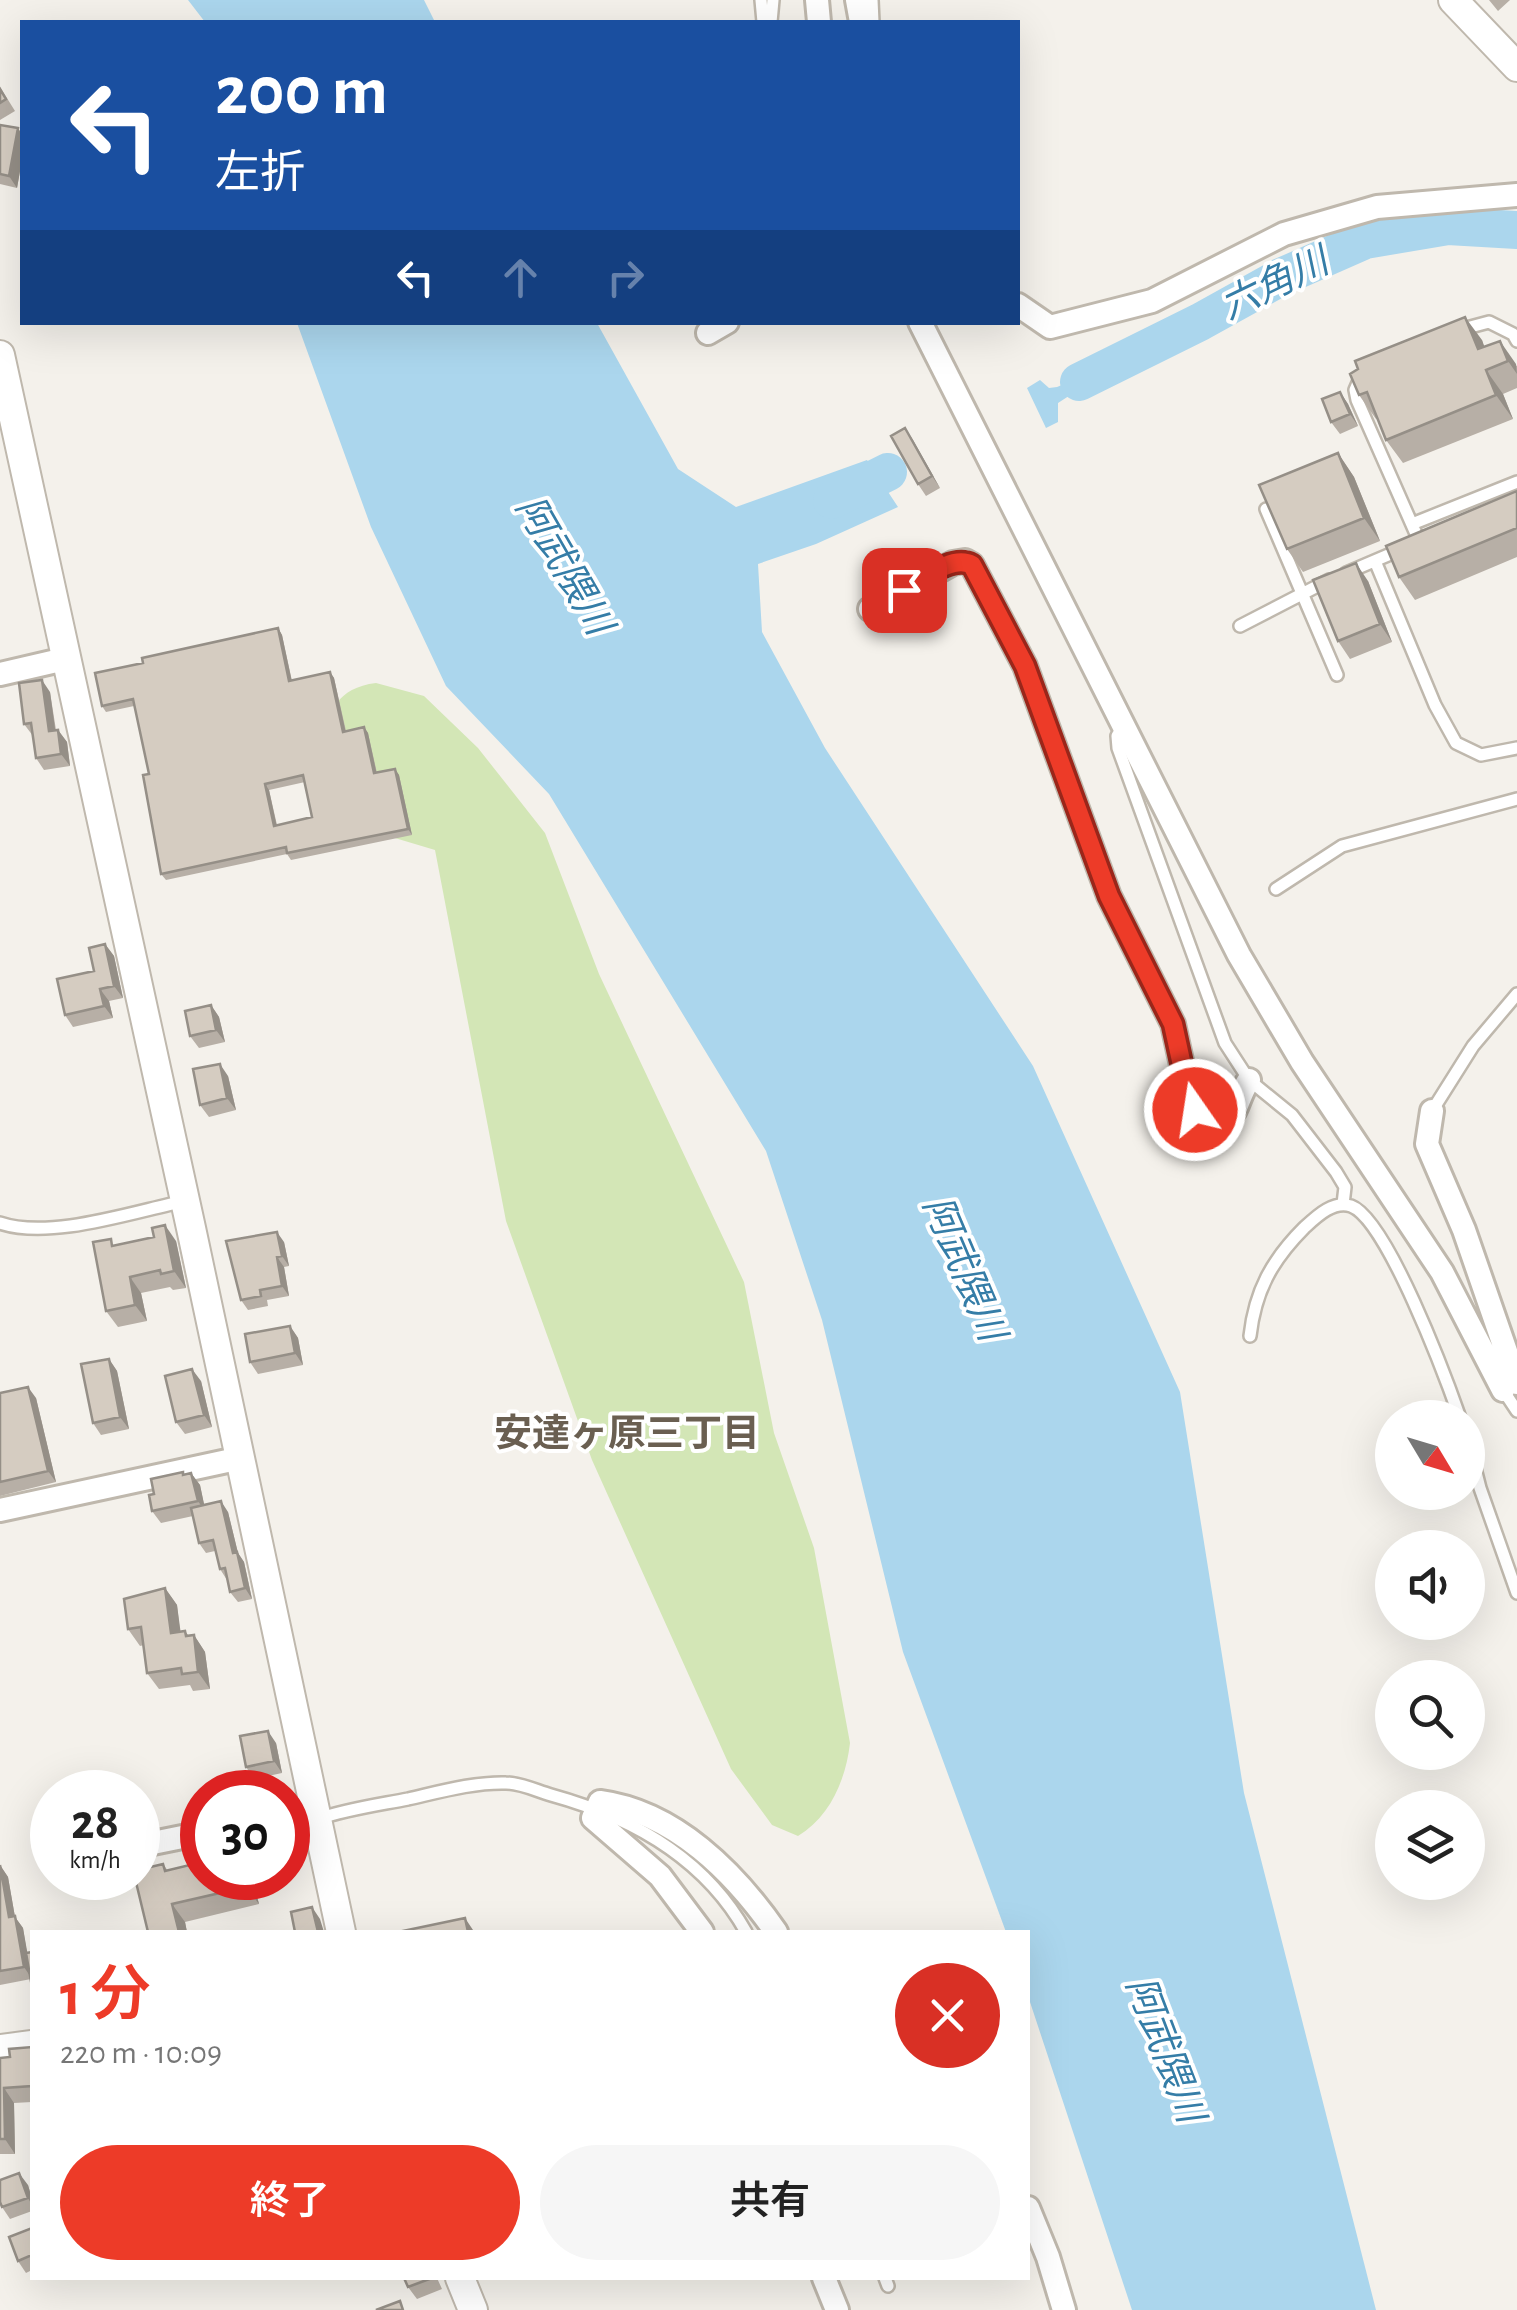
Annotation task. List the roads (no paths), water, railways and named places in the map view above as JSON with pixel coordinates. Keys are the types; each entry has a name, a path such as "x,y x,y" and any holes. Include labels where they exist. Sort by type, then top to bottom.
{"street":[{"path":"1453,0 1517,66"},
{"path":"1020,306 1050,327 1152,300 1284,234 1376,207 1517,195"},
{"path":"922,325 1258,989 1442,1272 1510,1386"},
{"path":"0,354 340,1930"},
{"path":"870,609 953,562 972,565 1025,666 1109,896 1173,1024 1190,1102 1204,1120 1218,1127 1235,1114 1248,1080"},
{"path":"0,674 64,659"},
{"path":"1432,1110 1426,1130 1427,1144 1464,1230 1510,1386"},
{"path":"0,1510 240,1458"},
{"path":"700,1930 660,1876 593,1818 600,1802 630,1806 672,1828 738,1882 774,1930"},
{"path":"310,1820 318,1819"},
{"path":"0,2049 30,2046"},
{"path":"1030,2213 1064,2310"},
{"path":"461,2280 473,2310"},
{"path":"825,2280 836,2310"}],"lane":[{"path":"1439,338 1472,324 1489,322 1513,334 1517,342"},
{"path":"1240,626 1302,592 1414,544 1417,536 1358,400 1357,383 1370,369"},
{"path":"1412,524 1517,482"},
{"path":"1266,509 1337,675"},
{"path":"1375,561 1435,705 1456,744 1480,755 1517,748"},
{"path":"1124,725 1117,736 1118,748 1225,1043 1248,1080 1292,1115 1318,1148 1344,1187 1343,1204"},
{"path":"1276,889 1342,846 1517,799"},
{"path":"1432,1110 1473,1046 1517,994"},
{"path":"0,1222 19,1229 45,1230 185,1201"},
{"path":"1250,1336 1253,1308 1262,1282 1278,1258 1327,1209 1343,1204 1352,1206 1370,1221 1398,1269 1453,1400"},
{"path":"1510,1386 1517,1410"},
{"path":"1485,1502 1517,1593"},
{"path":"318,1819 343,1810 508,1783 597,1808 643,1829 676,1850 744,1930"}],"water":[{"path":"188,0 424,0 434,20 203,20"},
{"name":"阿武隈川","path":"298,325 598,325 678,469 736,507 867,460 898,507 816,544 758,564 762,632 825,748 1033,1066 1180,1392 1244,1793 1376,2310 1132,2310 1030,2002 1030,1930 1005,1930 903,1652 822,1320 766,1151 549,794 446,686 371,527"},
{"path":"1126,359 1058,403 1058,422 1046,428 1027,388 1040,380 1049,388 1057,387"}],"waterway":[{"name":"六角川","path":"1079,382 1281,277 1365,240 1448,226 1517,230"},
{"name":"六角川","path":"832,500 888,472"}],"district":[{"name":"安達ヶ原三丁目","path":"627,1435"}]}
